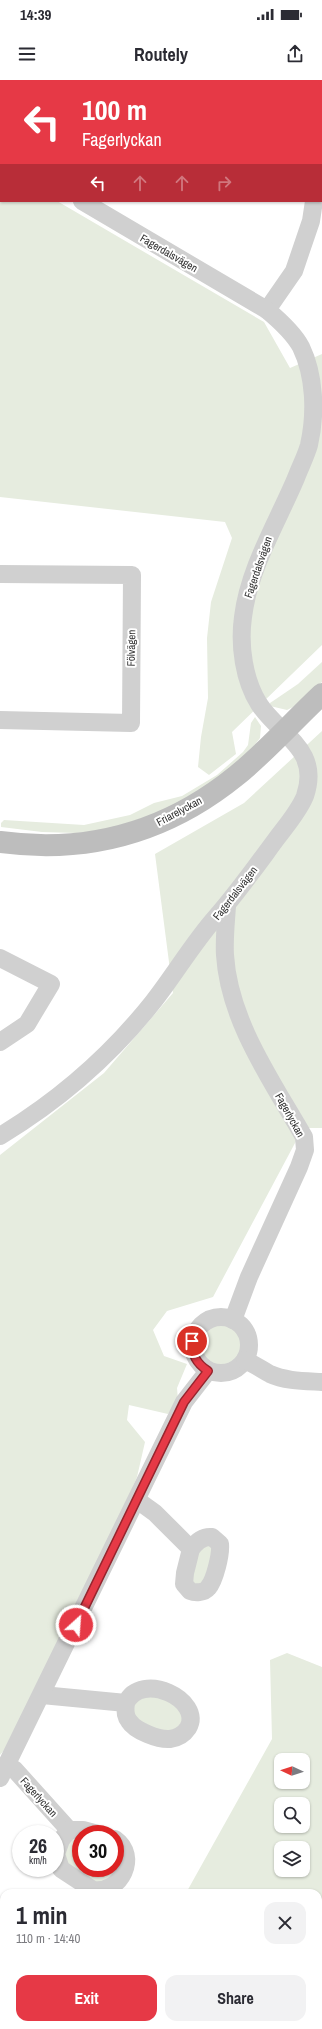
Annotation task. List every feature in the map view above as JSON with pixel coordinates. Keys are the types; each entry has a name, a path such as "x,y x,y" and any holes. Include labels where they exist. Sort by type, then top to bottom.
{"street":[{"name":"Fagerdalsvägen","path":"0,1136 45,1106 82,1077 114,1045 152,1003 284,829 304,798 308,783 306,761 285,731 261,707 246,676 243,652 242,618 249,588 259,560 308,447 313,422 313,395 310,374 300,346 277,318 267,310 84,202"},
{"path":"267,310 294,271 310,221 314,202"},
{"name":"Fölvägen","path":"0,574 132,575 130,723 0,720"},
{"name":"Friarelyckan","path":"0,842 34,846 66,846 102,841 135,832 171,818 236,776 285,731 322,694"},
{"name":"Fagerlyckan","path":"227,906 225,954 230,985 250,1041 304,1137 305,1150 299,1167 249,1277 233,1320"},
{"path":"0,958 51,984 27,1024 0,1042"},
{"path":"216,1317 225,1317 233,1320 245,1330 248,1338 248,1353 245,1360 238,1368 228,1373 218,1374 208,1371 200,1366 195,1358 192,1341 195,1332 207,1320 216,1317"},
{"path":"245,1360 270,1374 294,1380 322,1382"},
{"name":"Fagerlyckan","path":"4,1772 184,1402 208,1371"},
{"path":"137,1500 155,1513 191,1549"},
{"path":"42,1695 126,1703"},
{"name":"Fagerlyckan","path":"4,1772 15,1770 69,1830"},
{"path":"69,1830 56,1850 58,1864 66,1873 72,1877"},
{"path":"124,1853 124,1871"},
{"path":"72,1877 91,1889"},
{"path":"107,1889 111,1888 120,1877"}],"shaded area":[{"path":"0,202 59,202 264,322 290,368 322,354 322,645 232,732 236,754 209,775 198,767 201,737 208,698 207,638 211,602 232,538 225,522 0,497"},
{"path":"322,662 322,682 293,707 287,710 270,706 270,703 298,684"},
{"path":"255,717 261,726 260,738 246,756 190,798 144,819 99,831 76,833 42,832 1,827 1,823 4,820 84,825 130,815 154,803 182,796 217,775 243,752 248,745 251,723"},
{"path":"322,731 322,1128 303,1128 213,1297 167,1311 153,1330 164,1356 187,1364 177,1388 178,1400 168,1414 129,1405 127,1420 145,1442 137,1477 108,1544 20,1732 0,1755 0,1155 104,1073 173,993 155,854 244,803"},
{"path":"218,1321 224,1321 239,1334 243,1346 239,1356 231,1364 220,1367 209,1366 202,1360 200,1347 206,1332"},
{"path":"214,1544 207,1585 187,1583 196,1549"},
{"path":"287,1653 322,1667 322,1889 188,1889 272,1739 270,1660"},
{"path":"145,1693 171,1700 185,1718 171,1735 134,1719 133,1704"},
{"path":"72,1839 72,1874 70,1873 64,1859 65,1843"},
{"path":"81,1877 112,1877 105,1886"}],"route":[{"path":"76,1625 184,1402 208,1371 200,1366 195,1358 192,1350 192,1341"}]}
